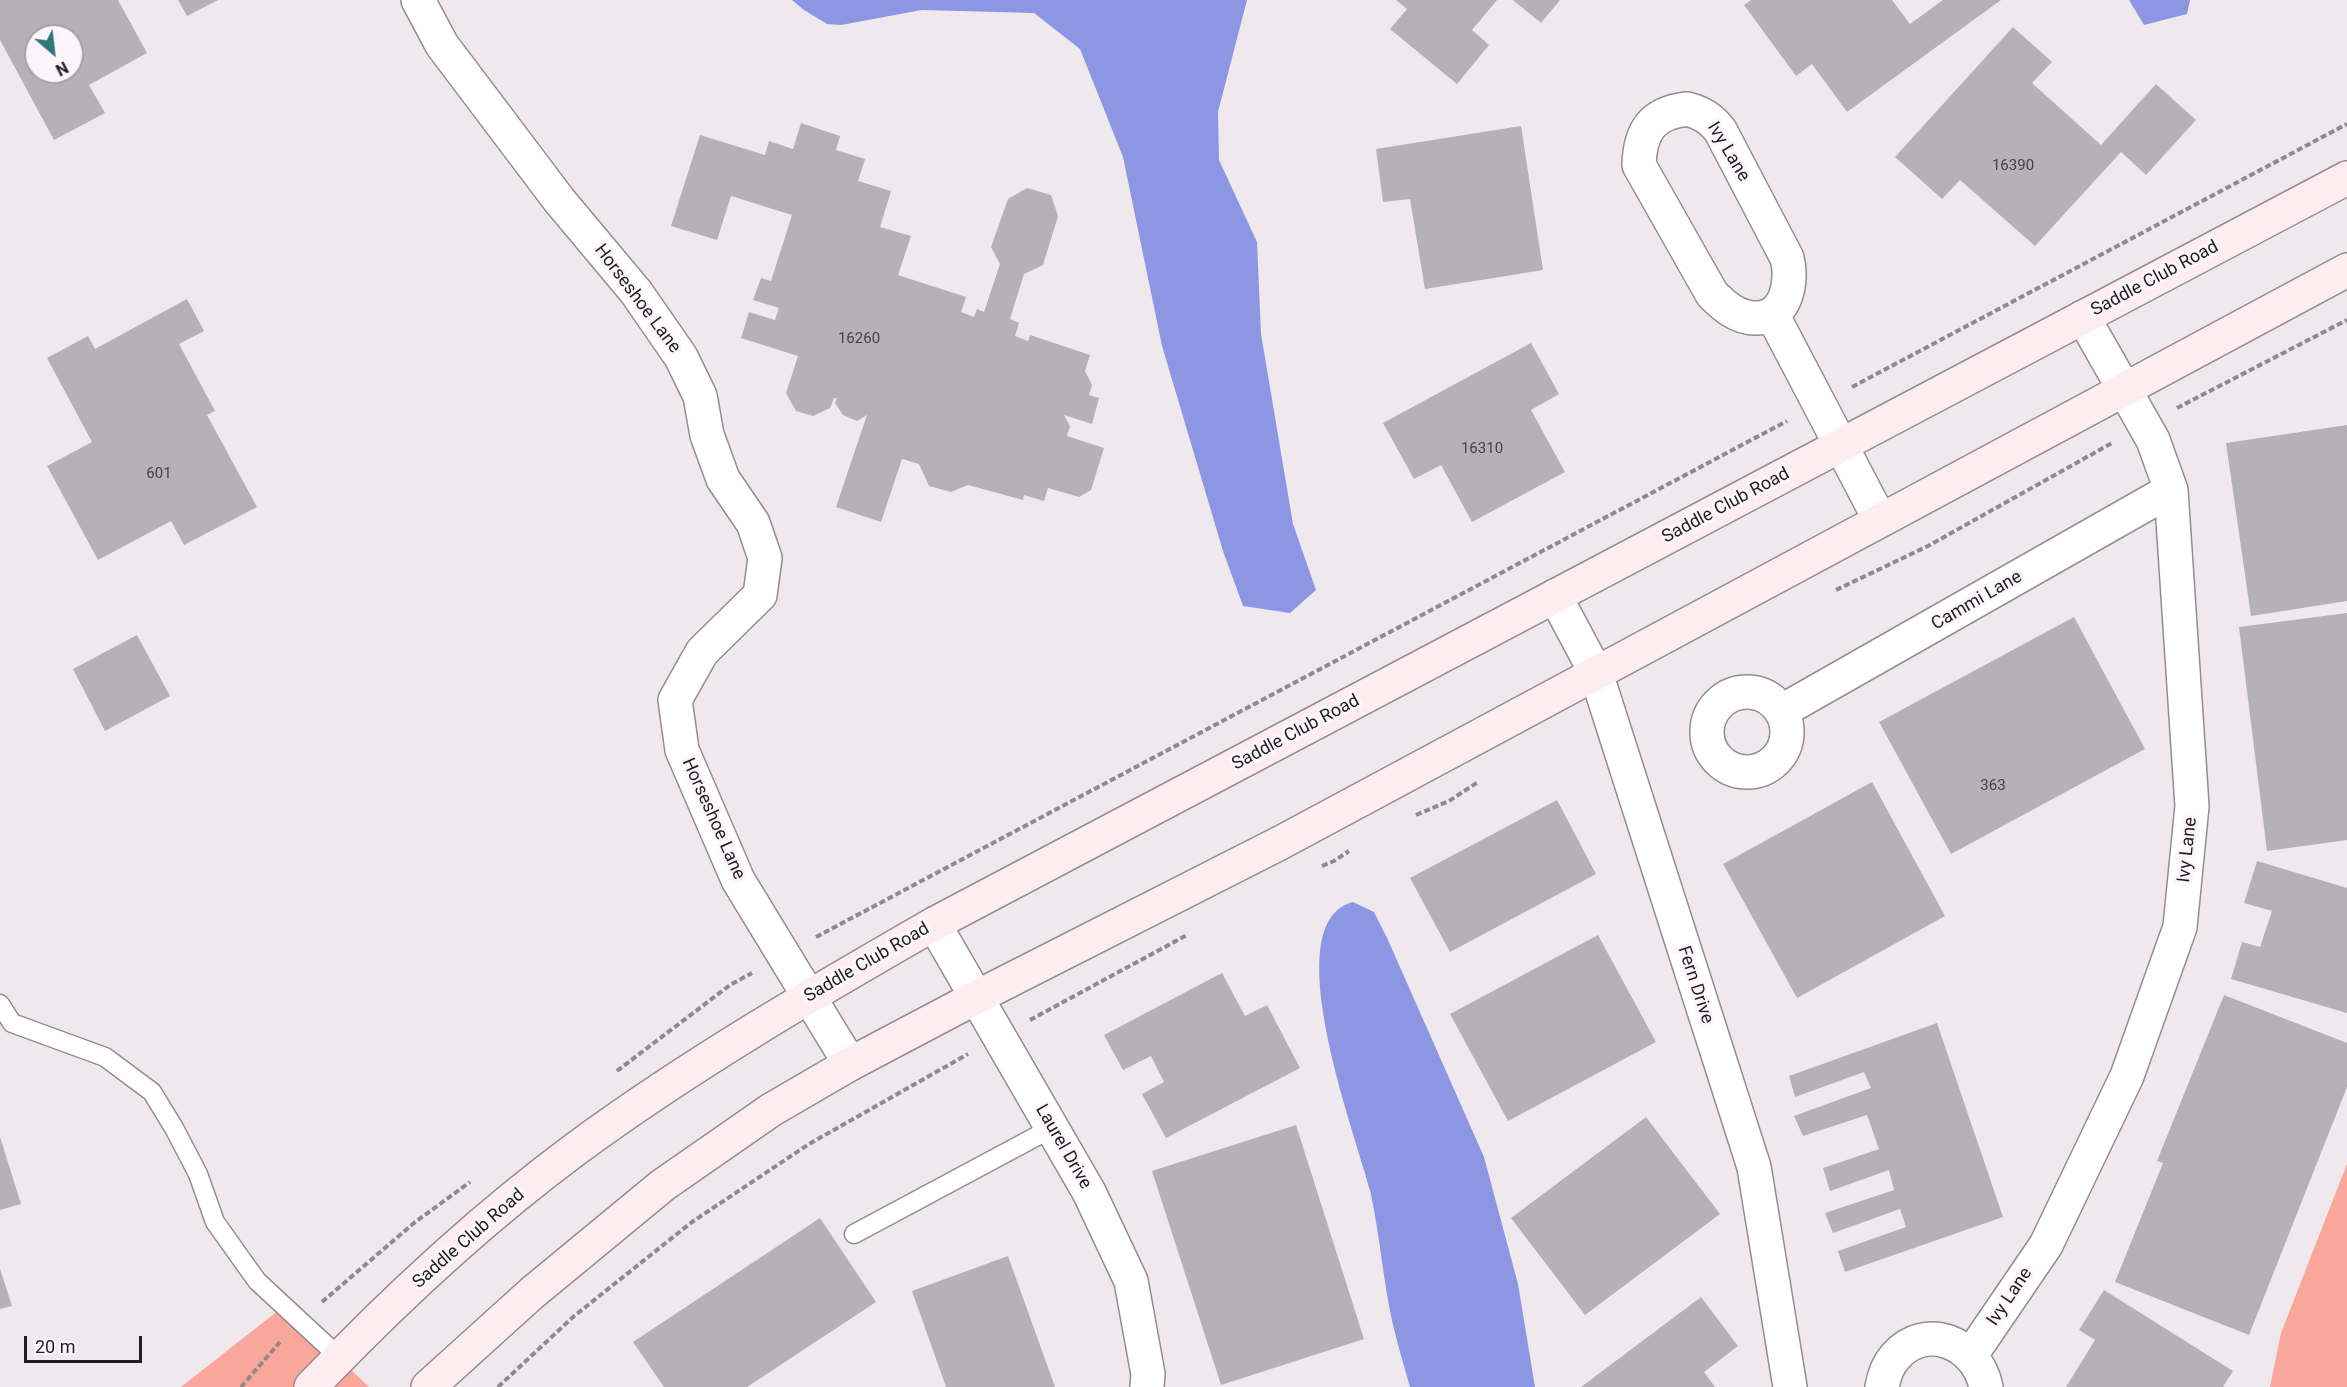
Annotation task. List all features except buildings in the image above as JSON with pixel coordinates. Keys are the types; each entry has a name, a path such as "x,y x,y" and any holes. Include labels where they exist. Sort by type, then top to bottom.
{"street":[{"name":"Horseshoe Lane","path":"418,0 442,45 559,200 636,292 681,357 700,396 707,435 723,479 753,523 765,558 760,595 702,652 675,700 682,750 738,880 850,1064"},
{"name":"Ivy Lane","path":"1687,109 1702,113 1713,121 1787,258 1790,272 1789,288 1783,302 1772,314 1756,318 1740,315 1726,307 1712,294 1644,176 1639,165 1645,132 1654,120 1671,110 1687,109"},
{"name":"Saddle Club Road","path":"311,1387 339,1357 471,1233 576,1149 681,1076 808,996 934,924 2347,178"},
{"path":"428,1387 532,1293 663,1185 771,1110 850,1064 1280,843 2347,270"},
{"path":"1772,314 1880,520"},
{"name":"Ivy Lane","path":"1971,1354 2046,1245 2127,1076 2181,927 2192,806 2171,490 2153,440 2083,317"},
{"name":"Cammi Lane","path":"1782,711 2171,490"},
{"name":"Fern Drive","path":"1555,596 1596,673 1754,1167 1790,1387"},
{"name":"Laurel Drive","path":"934,924 1089,1192 1131,1281 1148,1374 1146,1387"},
{"path":"1882,1387 1886,1372 1894,1357 1924,1340 1949,1342 1971,1354 1981,1369 1986,1387"}],"lane":[{"path":"0,1004 12,1023 105,1057 152,1092 198,1174 214,1222 256,1281 339,1357"},
{"path":"854,1234 1052,1128"}],"path":[{"path":"1831,592 1928,546 2144,426 2347,320"},
{"path":"1408,819 1449,801 1479,782"},
{"path":"1312,869 1334,861 1351,850"},
{"path":"498,1387 573,1317 692,1222 809,1144 999,1037 1197,930"}],"shaded area":[{"path":"2347,1164 2347,1387 2270,1387 2281,1333"},
{"path":"284,1306 369,1387 181,1387"}],"water":[{"path":"792,0 1247,0 1218,112 1219,160 1257,242 1261,334 1293,524 1316,590 1290,613 1243,606 1223,551 1162,346 1123,157 1080,49 1034,13 922,10 841,25 827,24"},
{"path":"2129,0 2190,0 2187,14 2144,25"},
{"path":"1353,902 1374,912 1484,1157 1518,1284 1535,1387 1410,1387 1390,1308 1370,1190 1338,1081 1327,1034 1320,988 1320,948 1331,918"}]}
